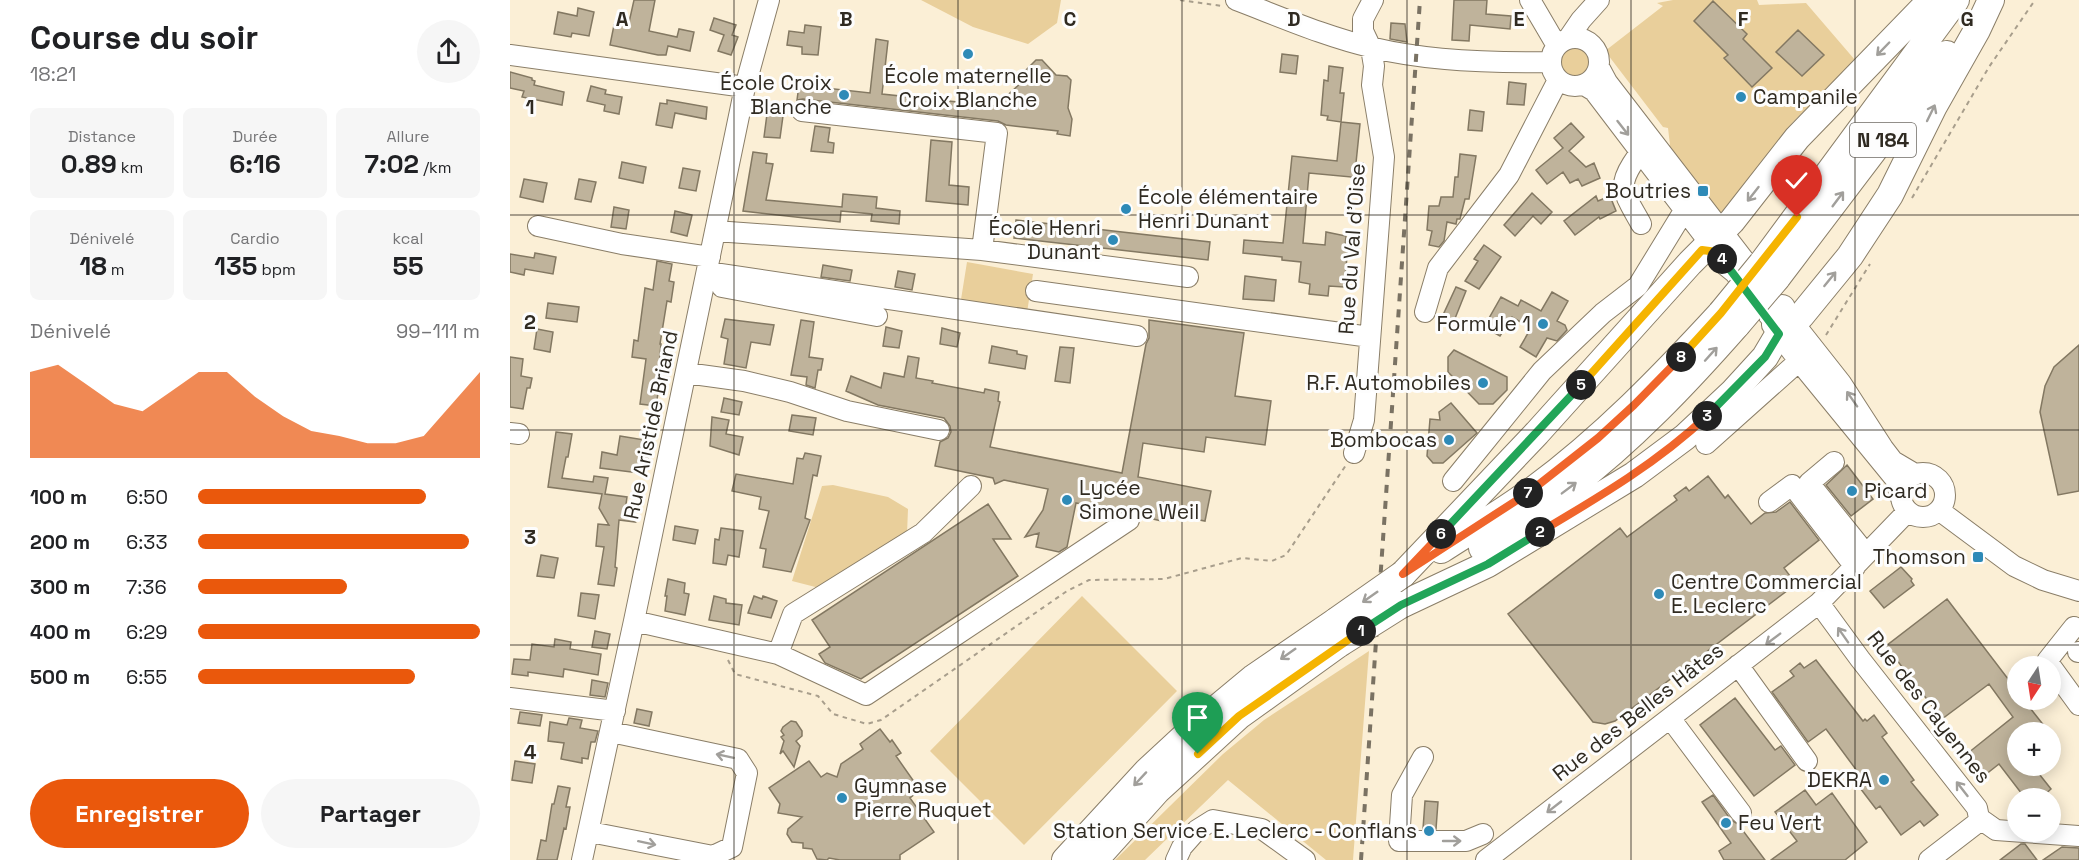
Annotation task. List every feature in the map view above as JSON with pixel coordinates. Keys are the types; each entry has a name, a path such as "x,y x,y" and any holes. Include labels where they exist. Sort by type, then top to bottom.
{"main road":[{"path":"1403,574 1715,247 1732,221 1797,138 1931,0"},
{"name":"N 184","path":"1769,271 1956,0"},
{"path":"1401,605 1488,564 1634,475 1685,437 1765,357 1783,350 1787,330 1850,256 1890,195 1952,71 1977,30 1989,0"},
{"name":"N 184","path":"1065,860 1147,771 1200,722 1253,678 1338,633 1401,605 1570,488 1653,415 1989,0"},
{"path":"1715,247 1776,321 1787,330"},
{"name":"N 184","path":"1095,860 1157,791 1239,716 1338,633 1403,574 1533,490 1598,438 1729,319"}],"street":[{"name":"Rue Aristide Briand","path":"582,860 590,832 745,87 769,0"},
{"path":"1236,0 1371,48 1423,57 1597,52 1599,67 1607,82 1647,146 1689,201 1715,247"},
{"path":"1333,36 1342,33 1363,19 1372,0"},
{"path":"1530,0 1564,54 1570,86 1584,85 1591,81 1599,67"},
{"path":"1425,312 1438,268 1509,175 1581,20 1597,3"},
{"name":"Rue du Val d'Oise","path":"1354,453 1364,420 1384,157 1372,85 1374,66 1371,48 1363,31 1363,19"},
{"path":"510,55 745,87"},
{"path":"1584,85 1594,91 1647,146"},
{"path":"802,111 997,133 982,250"},
{"path":"1641,224 1624,190 1626,178 1647,146"},
{"path":"1453,480 1542,371 1603,313 1638,286 1689,201"},
{"path":"538,226 622,244 707,271 877,315"},
{"path":"715,231 982,250 1188,277"},
{"path":"707,271 1137,336"},
{"path":"1036,291 1370,338"},
{"path":"1706,444 1787,330"},
{"path":"1787,330 1841,383 1882,448 1893,461 1916,474"},
{"path":"1787,330 1896,480 1904,504 1918,518 1925,518 1940,510 1945,495 1940,482 1929,474 1910,476 1903,485 1904,504"},
{"path":"686,373 744,381 790,392 847,411 939,430"},
{"path":"1834,462 1809,483 1860,561"},
{"path":"1769,501 1792,485 1860,561"},
{"path":"778,654 793,614 923,533 970,486"},
{"name":"Rue des Belles Hâtes","path":"1495,857 1819,603 1860,561 1904,504"},
{"path":"1940,510 2014,566 2043,580 2079,591"},
{"path":"634,621 778,654 866,695 1129,520"},
{"name":"Rue des Cayennes","path":"1819,603 1977,808 1979,818 1977,823 1929,860"},
{"path":"2074,627 2047,661 2079,705"},
{"path":"1738,665 1807,761"},
{"path":"510,698 615,711"},
{"path":"1670,718 1741,813"},
{"path":"590,832 713,856 732,847 747,773 738,759 611,732"},
{"path":"1423,757 1402,795 1399,841 1466,841 1483,834"},
{"path":"1979,818 1996,830 2079,836"},
{"path":"1176,860 1182,847 1197,830 1213,820 1262,829 1305,860"}],"path":[{"path":"724,642 724,652 735,674 818,696 833,714 867,724 881,720 1068,591 1089,580 1164,579 1242,558 1272,561 1286,555 1354,453"}],"shaded area":[{"path":"921,0 1061,0 1057,23 1028,44 973,27"},
{"name":"Campanile","path":"1673,0 1757,0 1759,5 1806,3 1855,60 1793,122 1720,214 1668,148 1670,145 1668,128 1663,127 1605,51 1663,6 1657,3"},
{"path":"1575,46 1587,51 1592,63 1587,75 1575,80 1563,75 1558,63 1563,51"},
{"path":"967,262 1033,274 1026,319 959,312"},
{"path":"833,485 888,497 908,509 907,534 831,591 792,581 822,486"},
{"path":"1082,596 1177,691 1024,845 930,751"},
{"path":"1369,651 1353,860 1326,860 1228,780 1145,860 1115,860 1223,754 1264,720"}],"building":[{"path":"634,0 655,0 649,31 677,37 679,29 694,32 690,51 668,46 666,55 658,55 610,45 614,25 628,27"},
{"path":"1454,0 1487,0 1486,14 1511,16 1510,29 1470,25 1469,41 1452,40"},
{"path":"1713,1 1747,34 1743,39 1772,68 1752,87 1724,58 1728,55 1694,21"},
{"path":"578,8 594,12 589,36 572,33 571,37 554,34 558,12 577,16"},
{"path":"714,18 736,25 732,35 738,37 731,55 718,51 724,35 710,30"},
{"path":"1391,23 1405,24 1407,42 1390,39"},
{"path":"805,25 821,27 818,55 802,54 802,47 787,45 789,31 804,33"},
{"name":"Campanile","path":"1798,30 1824,55 1802,76 1776,52"},
{"name":"École Croix Blanche","path":"876,39 888,41 882,94 996,106 1025,79 1025,71 1036,60 1042,60 1056,75 1067,76 1071,80 1068,108 1072,119 1070,136 1057,134 1058,131 1006,125 998,121 797,100 799,85 870,93"},
{"path":"1282,54 1298,56 1296,74 1280,72"},
{"path":"1329,66 1343,68 1340,93 1344,93 1341,122 1327,120 1328,116 1321,115 1324,80 1328,81"},
{"path":"510,72 532,78 535,81 534,85 564,92 562,105 522,97 524,91 510,88"},
{"path":"1509,82 1526,84 1524,105 1507,104"},
{"path":"591,86 606,90 605,94 622,97 619,114 604,111 605,105 587,101"},
{"path":"667,100 707,107 706,119 675,113 672,128 656,125 660,103 667,104"},
{"path":"1470,110 1484,112 1482,131 1468,130"},
{"path":"767,114 783,116 780,138 764,137"},
{"path":"1341,122 1360,124 1356,163 1363,163 1362,178 1309,173 1303,243 1325,245 1326,232 1346,236 1345,247 1348,247 1344,287 1329,286 1328,296 1309,294 1310,284 1299,282 1301,262 1282,260 1282,257 1243,253 1244,240 1283,243 1292,156 1337,161"},
{"path":"1571,123 1584,137 1569,151 1586,167 1594,163 1600,178 1582,186 1578,179 1570,183 1563,172 1547,184 1536,170 1563,148 1554,138"},
{"path":"815,126 830,128 828,142 834,143 833,153 811,151"},
{"path":"931,140 952,142 949,185 969,187 968,205 926,201"},
{"path":"753,152 767,154 766,163 773,164 766,200 842,207 843,194 877,197 876,208 900,211 899,224 871,221 872,214 841,211 840,222 743,211"},
{"path":"1460,154 1476,156 1469,199 1465,199 1460,219 1457,219 1456,224 1447,222 1444,241 1439,247 1429,245 1432,231 1427,230 1429,206 1439,206 1441,197 1453,197"},
{"path":"622,162 646,167 643,183 619,178"},
{"path":"683,168 700,171 696,191 679,188"},
{"path":"524,179 547,183 543,202 520,197"},
{"path":"579,179 596,182 591,202 575,199"},
{"path":"1532,193 1552,212 1541,224 1533,216 1515,236 1504,225"},
{"path":"1596,196 1598,201 1610,196 1616,211 1600,219 1599,217 1575,235 1564,221"},
{"path":"614,207 629,210 626,229 611,227"},
{"path":"675,211 692,215 687,236 671,232"},
{"name":"École Henri Dunant","path":"1016,220 1210,242 1208,260 1014,238"},
{"path":"1484,245 1501,257 1479,289 1465,281 1478,261 1474,259"},
{"path":"535,253 556,257 553,274 525,269 524,275 510,272 510,254 534,258"},
{"path":"657,261 672,264 669,281 674,282 671,302 667,301 660,344 659,367 662,368 656,406 640,404 646,359 632,357 634,340 638,341 645,288 653,290"},
{"path":"823,265 852,270 850,281 821,277"},
{"path":"898,271 915,274 912,290 895,287"},
{"path":"1245,276 1276,280 1274,301 1243,299"},
{"path":"1456,287 1466,291 1454,321 1443,315"},
{"name":"Formule 1","path":"1552,292 1568,301 1557,321 1565,325 1567,330 1557,341 1547,338 1536,357 1520,347 1531,328 1512,317 1500,336 1484,327 1501,297 1518,306 1521,300 1541,311"},
{"path":"548,303 579,307 577,322 546,318"},
{"path":"725,319 774,325 770,345 751,342 746,368 724,364 728,339 721,337"},
{"path":"801,320 814,322 809,357 823,359 821,370 818,370 815,388 806,385 807,377 791,375"},
{"path":"1149,320 1244,333 1235,396 1271,401 1265,445 1206,437 1204,452 1143,443 1138,477 1211,491 1205,521 1164,513 1162,521 1140,516 1134,509 1128,508 1120,512 1076,503 1067,547 1059,552 1036,547 1039,533 1025,537 1043,510 1048,489 1004,480 995,484 993,478 935,466 940,442 948,438 951,432 944,418 878,405 846,391 851,376 881,388 884,373 904,377 908,356 919,358 916,378 984,393 985,389 999,392 998,401 1000,402 990,447 1122,473 1149,338"},
{"path":"886,327 902,331 899,348 883,346"},
{"path":"942,328 960,333 957,347 940,344"},
{"path":"537,329 553,332 550,352 534,349"},
{"path":"2079,345 2079,491 2058,495 2040,412 2045,386 2054,367"},
{"path":"992,346 1017,351 1017,354 1027,356 1025,369 989,363"},
{"path":"1060,347 1074,348 1070,383 1055,381"},
{"name":"R.F. Automobiles","path":"1454,350 1507,377 1507,390 1493,404 1479,404 1448,372 1448,357"},
{"path":"510,357 523,359 521,376 532,378 530,388 527,388 523,409 510,407"},
{"path":"724,398 742,402 739,415 721,412"},
{"name":"Bombocas","path":"1451,403 1477,433 1443,463 1433,463 1427,456 1430,419 1440,420 1439,412"},
{"path":"792,415 816,418 813,435 789,431"},
{"path":"712,417 729,420 726,434 743,437 739,455 710,446"},
{"path":"556,432 572,434 562,478 593,482 594,476 608,478 605,494 627,497 625,511 635,522 619,520 614,586 598,584 604,547 596,546 598,524 609,525 599,508 602,494 548,487"},
{"path":"620,436 651,441 647,466 640,465 639,473 600,468 602,452 617,455"},
{"path":"805,453 821,456 817,476 813,475 805,518 810,520 791,572 763,567 766,549 760,548 769,511 759,509 761,497 732,491 736,474 793,484 797,458 803,459"},
{"path":"1847,465 1873,499 1851,516 1826,485"},
{"name":"Centre Commercial E. Leclerc","path":"1708,476 1725,498 1728,495 1751,524 1765,513 1776,512 1790,502 1819,540 1784,568 1796,584 1615,721 1605,724 1593,722 1508,614 1620,528 1627,537 1677,500 1674,496 1686,487 1689,491"},
{"path":"988,504 1011,539 993,539 1018,576 861,679 825,663 819,654 830,647 812,620"},
{"path":"675,526 698,530 695,544 673,540"},
{"path":"721,528 743,531 739,557 728,555 726,565 713,563 715,539 719,540"},
{"path":"541,555 558,558 554,578 537,576"},
{"path":"1901,567 1912,579 1914,585 1884,608 1870,591"},
{"path":"668,579 685,583 684,593 689,594 685,615 665,611"},
{"path":"581,593 599,595 595,619 578,616"},
{"path":"714,596 726,599 726,603 742,605 739,625 709,620"},
{"path":"754,596 762,599 763,596 777,601 771,618 748,613"},
{"path":"1947,599 2007,678 2007,709 1989,684 1942,719 1886,646"},
{"path":"595,631 610,634 607,649 592,647"},
{"path":"555,639 571,642 570,649 601,654 598,675 564,669 563,677 528,672 528,676 512,674 514,659 530,660 532,644 554,647"},
{"path":"1816,660 1863,721 1865,719 1867,721 1874,715 1887,733 1882,737 1914,780 1911,782 1938,815 1924,826 1920,821 1901,835 1880,806 1876,809 1854,780 1860,775 1826,729 1808,742 1772,692 1794,676 1790,671 1800,663 1804,668"},
{"path":"592,680 608,683 605,697 590,695"},
{"path":"1735,698 1775,750 1781,746 1795,765 1754,796 1700,725"},
{"path":"637,709 652,712 649,726 634,723"},
{"path":"2008,710 2032,710 2041,722 2007,722 2007,774 1999,764 1985,775 1968,753 2013,717"},
{"path":"520,712 542,715 540,726 518,723"},
{"path":"569,718 582,720 580,728 598,731 595,742 591,742 588,759 582,758 582,763 561,759 564,743 548,741 550,722 567,725"},
{"path":"791,721 796,722 802,731 802,736 796,741 800,746 794,767 783,751 780,754 784,741 781,731"},
{"name":"Gymnase Pierre Ruquet","path":"880,729 901,753 896,756 917,786 913,790 916,793 910,798 934,832 900,855 900,860 817,859 812,849 803,848 803,843 792,842 787,834 788,829 802,817 778,813 780,804 769,788 809,761 821,777 827,773 837,777 841,764 863,749 860,744"},
{"path":"515,761 535,764 532,783 512,780"},
{"path":"2008,776 2041,776 2050,788 2017,788"},
{"path":"558,786 570,788 566,807 570,807 566,829 564,828 557,860 537,860 541,840 546,841 552,804 554,804"},
{"path":"1805,790 1816,805 1832,793 1867,842 1845,860 1771,860 1797,841 1775,812"},
{"name":"Feu Vert","path":"1713,795 1765,860 1724,860 1719,851 1731,843 1702,802"},
{"path":"1425,801 1438,802 1436,829 1423,829"},
{"path":"2021,844 2025,844 2037,860 2000,860"},
{"path":"2062,847 2079,848 2079,860 2043,860"}],"railway":[{"path":"1361,860 1420,0"}],"place":[{"name":"École maternelle Croix Blanche","path":"968,54"},
{"name":"École Croix Blanche","path":"844,95"},
{"name":"Campanile","path":"1741,97"},
{"name":"Boutries","path":"1703,191"},
{"name":"École élémentaire Henri Dunant","path":"1126,209"},
{"name":"École Henri Dunant","path":"1113,240"},
{"name":"Formule 1","path":"1543,324"},
{"name":"R.F. Automobiles","path":"1483,383"},
{"name":"Bombocas","path":"1449,440"},
{"name":"Picard","path":"1852,491"},
{"name":"Lycée Simone Weil","path":"1067,500"},
{"name":"Thomson","path":"1978,557"},
{"name":"Centre Commercial E. Leclerc","path":"1659,594"},
{"name":"DEKRA","path":"1884,780"},
{"name":"Gymnase Pierre Ruquet","path":"842,798"},
{"name":"Feu Vert","path":"1726,823"},
{"name":"Station Service E. Leclerc - Conflans","path":"1429,831"}],"route":[{"path":"1198,754 1239,716 1401,605 1488,564 1634,475 1685,437 1765,357 1779,334 1778,332 1749,295 1721,258 1717,252 1709,250 1702,250 1615,349 1403,574 1533,490 1598,438 1634,405 1721,313 1762,263 1797,217"}]}
